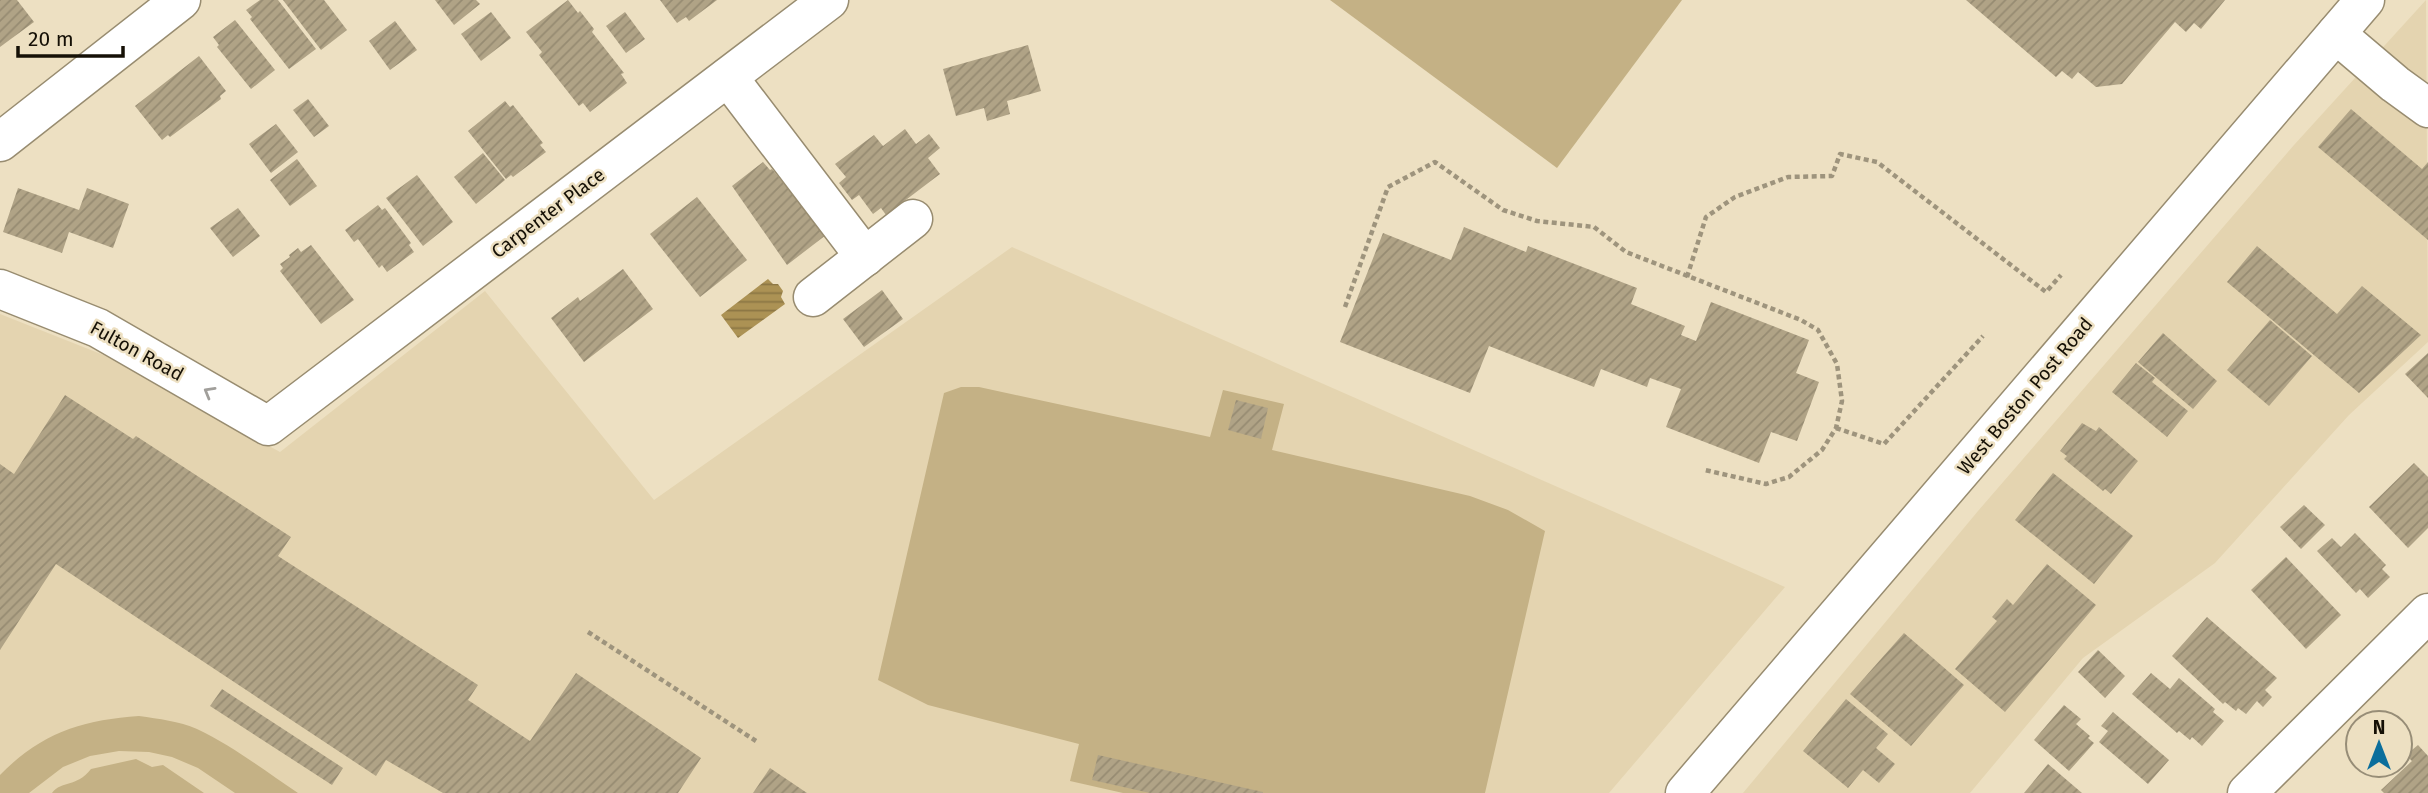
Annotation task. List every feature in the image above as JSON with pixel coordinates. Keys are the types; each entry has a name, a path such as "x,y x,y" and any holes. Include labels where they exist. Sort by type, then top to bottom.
{"street":[{"path":"0,142 181,0"},
{"name":"Carpenter Place","path":"268,426 829,0"},
{"name":"West Boston Post Road","path":"1685,793 2365,0"},
{"path":"2336,34 2428,108"},
{"path":"728,77 865,257"},
{"path":"813,297 914,219"},
{"name":"Fulton Road","path":"0,289 98,328 268,426"},
{"path":"2247,793 2428,613"}],"path":[{"path":"1687,277 1706,217 1735,197 1788,177 1832,176 1840,154 1877,162 2046,292 2061,275"},
{"path":"1345,307 1388,187 1434,162 1503,210 1537,221 1594,227 1626,252 1801,320 1818,330 1837,364 1842,401 1836,428 1822,450 1789,477 1766,484 1705,470"},
{"path":"1836,428 1884,444 1983,336"},
{"path":"588,632 756,741"}],"shaded area":[{"path":"1330,0 1682,0 1557,168"},
{"path":"2426,0 2428,342 2349,415 2215,563 2083,658 1970,793 1743,793 1978,511 2294,145"},
{"path":"1012,247 1785,587 1609,793 0,793 0,314 106,356 280,452 485,291 654,500"},
{"path":"768,279 773,284 778,284 783,291 781,297 785,304 738,338 721,315"},
{"path":"961,387 979,387 1210,437 1223,390 1284,404 1272,450 1470,496 1508,510 1545,531 1485,793 1123,793 1070,781 1079,744 928,705 878,680 944,393"},
{"path":"139,716 176,722 197,729 236,751 298,793 235,793 198,768 172,757 149,752 119,751 90,756 63,767 29,793 0,793 0,775 47,739 81,725"},
{"path":"136,759 152,767 163,765 204,793 52,793 60,786 80,779 91,769"}],"building":[{"path":"0,0 17,0 34,22 0,47"},
{"path":"260,0 278,0 316,49 289,69 246,10"},
{"path":"283,0 324,0 347,30 321,50"},
{"path":"435,0 476,0 480,4 454,25"},
{"path":"568,0 594,29 592,32 624,73 621,74 627,83 590,112 583,103 579,106 539,55 542,52 526,32"},
{"path":"660,0 717,0 689,21 686,17 677,23"},
{"path":"1966,0 2225,0 2201,29 2194,23 2186,32 2175,22 2122,84 2096,87 2078,72 2072,79 2062,71 2056,77"},
{"path":"491,12 511,38 481,61 461,34"},
{"path":"625,12 645,39 626,53 606,26"},
{"path":"235,20 275,70 251,89 217,47 219,45 213,37"},
{"path":"395,21 417,50 390,70 369,41"},
{"path":"1028,45 1041,91 1007,101 1010,114 987,121 984,108 956,116 943,69"},
{"path":"199,56 226,91 220,96 221,99 170,137 168,135 162,140 135,106"},
{"path":"308,99 329,126 314,137 293,110"},
{"path":"505,101 510,107 513,105 543,143 540,145 546,152 513,177 511,175 506,179 468,131"},
{"path":"2351,109 2422,169 2428,162 2428,240 2318,147"},
{"path":"276,124 298,152 271,173 249,144"},
{"path":"905,129 916,144 929,134 940,148 928,158 940,174 886,215 881,208 873,214 859,195 852,200 839,183 846,177 835,164 874,135 883,146"},
{"path":"483,153 505,180 476,204 454,177"},
{"path":"297,159 317,186 290,206 270,180"},
{"path":"763,162 772,169 826,235 787,265 732,186"},
{"path":"417,175 453,222 423,246 386,198"},
{"path":"18,188 79,210 87,188 129,204 113,248 69,232 62,253 3,232"},
{"path":"697,197 747,260 700,297 650,234"},
{"path":"378,205 382,210 385,208 411,243 409,245 414,252 387,272 382,265 379,268 358,239 354,242 345,230"},
{"path":"238,208 260,236 233,257 210,228"},
{"path":"1464,227 1526,252 1528,246 1637,288 1631,304 1685,326 1681,335 1696,341 1711,302 1809,340 1796,373 1819,382 1797,441 1771,432 1759,463 1666,427 1681,389 1650,378 1647,387 1601,369 1594,387 1489,346 1470,393 1340,342 1383,233 1451,260"},
{"path":"311,245 354,300 321,324 280,271 283,268 280,264 290,257 289,255 298,248 301,252"},
{"path":"2257,246 2337,314 2362,286 2421,335 2359,393 2227,282"},
{"path":"623,269 653,309 584,362 551,318 578,297 580,301"},
{"path":"882,290 903,319 864,347 843,319"},
{"path":"2270,320 2312,356 2269,406 2227,370"},
{"path":"2163,333 2217,381 2193,409 2138,362"},
{"path":"2428,353 2428,398 2405,374"},
{"path":"2136,363 2155,378 2152,382 2188,411 2167,437 2112,392"},
{"path":"65,395 133,439 136,436 291,537 278,556 478,685 468,700 530,741 576,673 701,758 678,793 443,793 386,760 376,776 56,564 0,650 0,464 14,474"},
{"path":"1236,400 1268,408 1261,439 1228,430"},
{"path":"2082,423 2096,431 2099,427 2138,461 2111,494 2105,489 2103,491 2064,459 2067,456 2060,451"},
{"path":"2414,463 2428,477 2428,528 2408,548 2369,507"},
{"path":"2053,473 2133,536 2094,584 2015,520"},
{"path":"2304,505 2325,525 2301,549 2280,527"},
{"path":"2355,533 2386,565 2382,569 2390,577 2368,598 2360,589 2356,593 2317,551 2332,538 2341,547"},
{"path":"2286,557 2341,615 2306,649 2251,590"},
{"path":"2047,564 2096,605 2005,712 1955,669 1997,621 1992,617 2007,599 2013,605"},
{"path":"2207,617 2277,678 2265,690 2272,697 2263,707 2257,701 2246,714 2238,708 2236,711 2225,702 2223,704 2172,656"},
{"path":"1904,633 1964,685 1911,746 1850,694"},
{"path":"2098,650 2125,676 2105,698 2078,672"},
{"path":"2151,673 2170,689 2179,678 2215,709 2213,712 2224,721 2202,746 2192,737 2190,740 2179,731 2177,733 2132,694"},
{"path":"222,689 343,768 332,785 210,706"},
{"path":"1846,699 1888,734 1876,748 1895,764 1879,783 1863,770 1848,788 1803,751"},
{"path":"2064,705 2081,719 2076,724 2094,743 2069,771 2034,740"},
{"path":"2113,712 2169,760 2148,784 2099,742 2108,731 2101,726"},
{"path":"2418,745 2428,756 2428,793 2384,793 2381,790 2393,779 2414,779 2414,748"},
{"path":"1098,755 1263,793 1150,793 1092,780"},
{"path":"2048,764 2082,793 2024,793"},
{"path":"770,768 807,793 753,793"}]}
